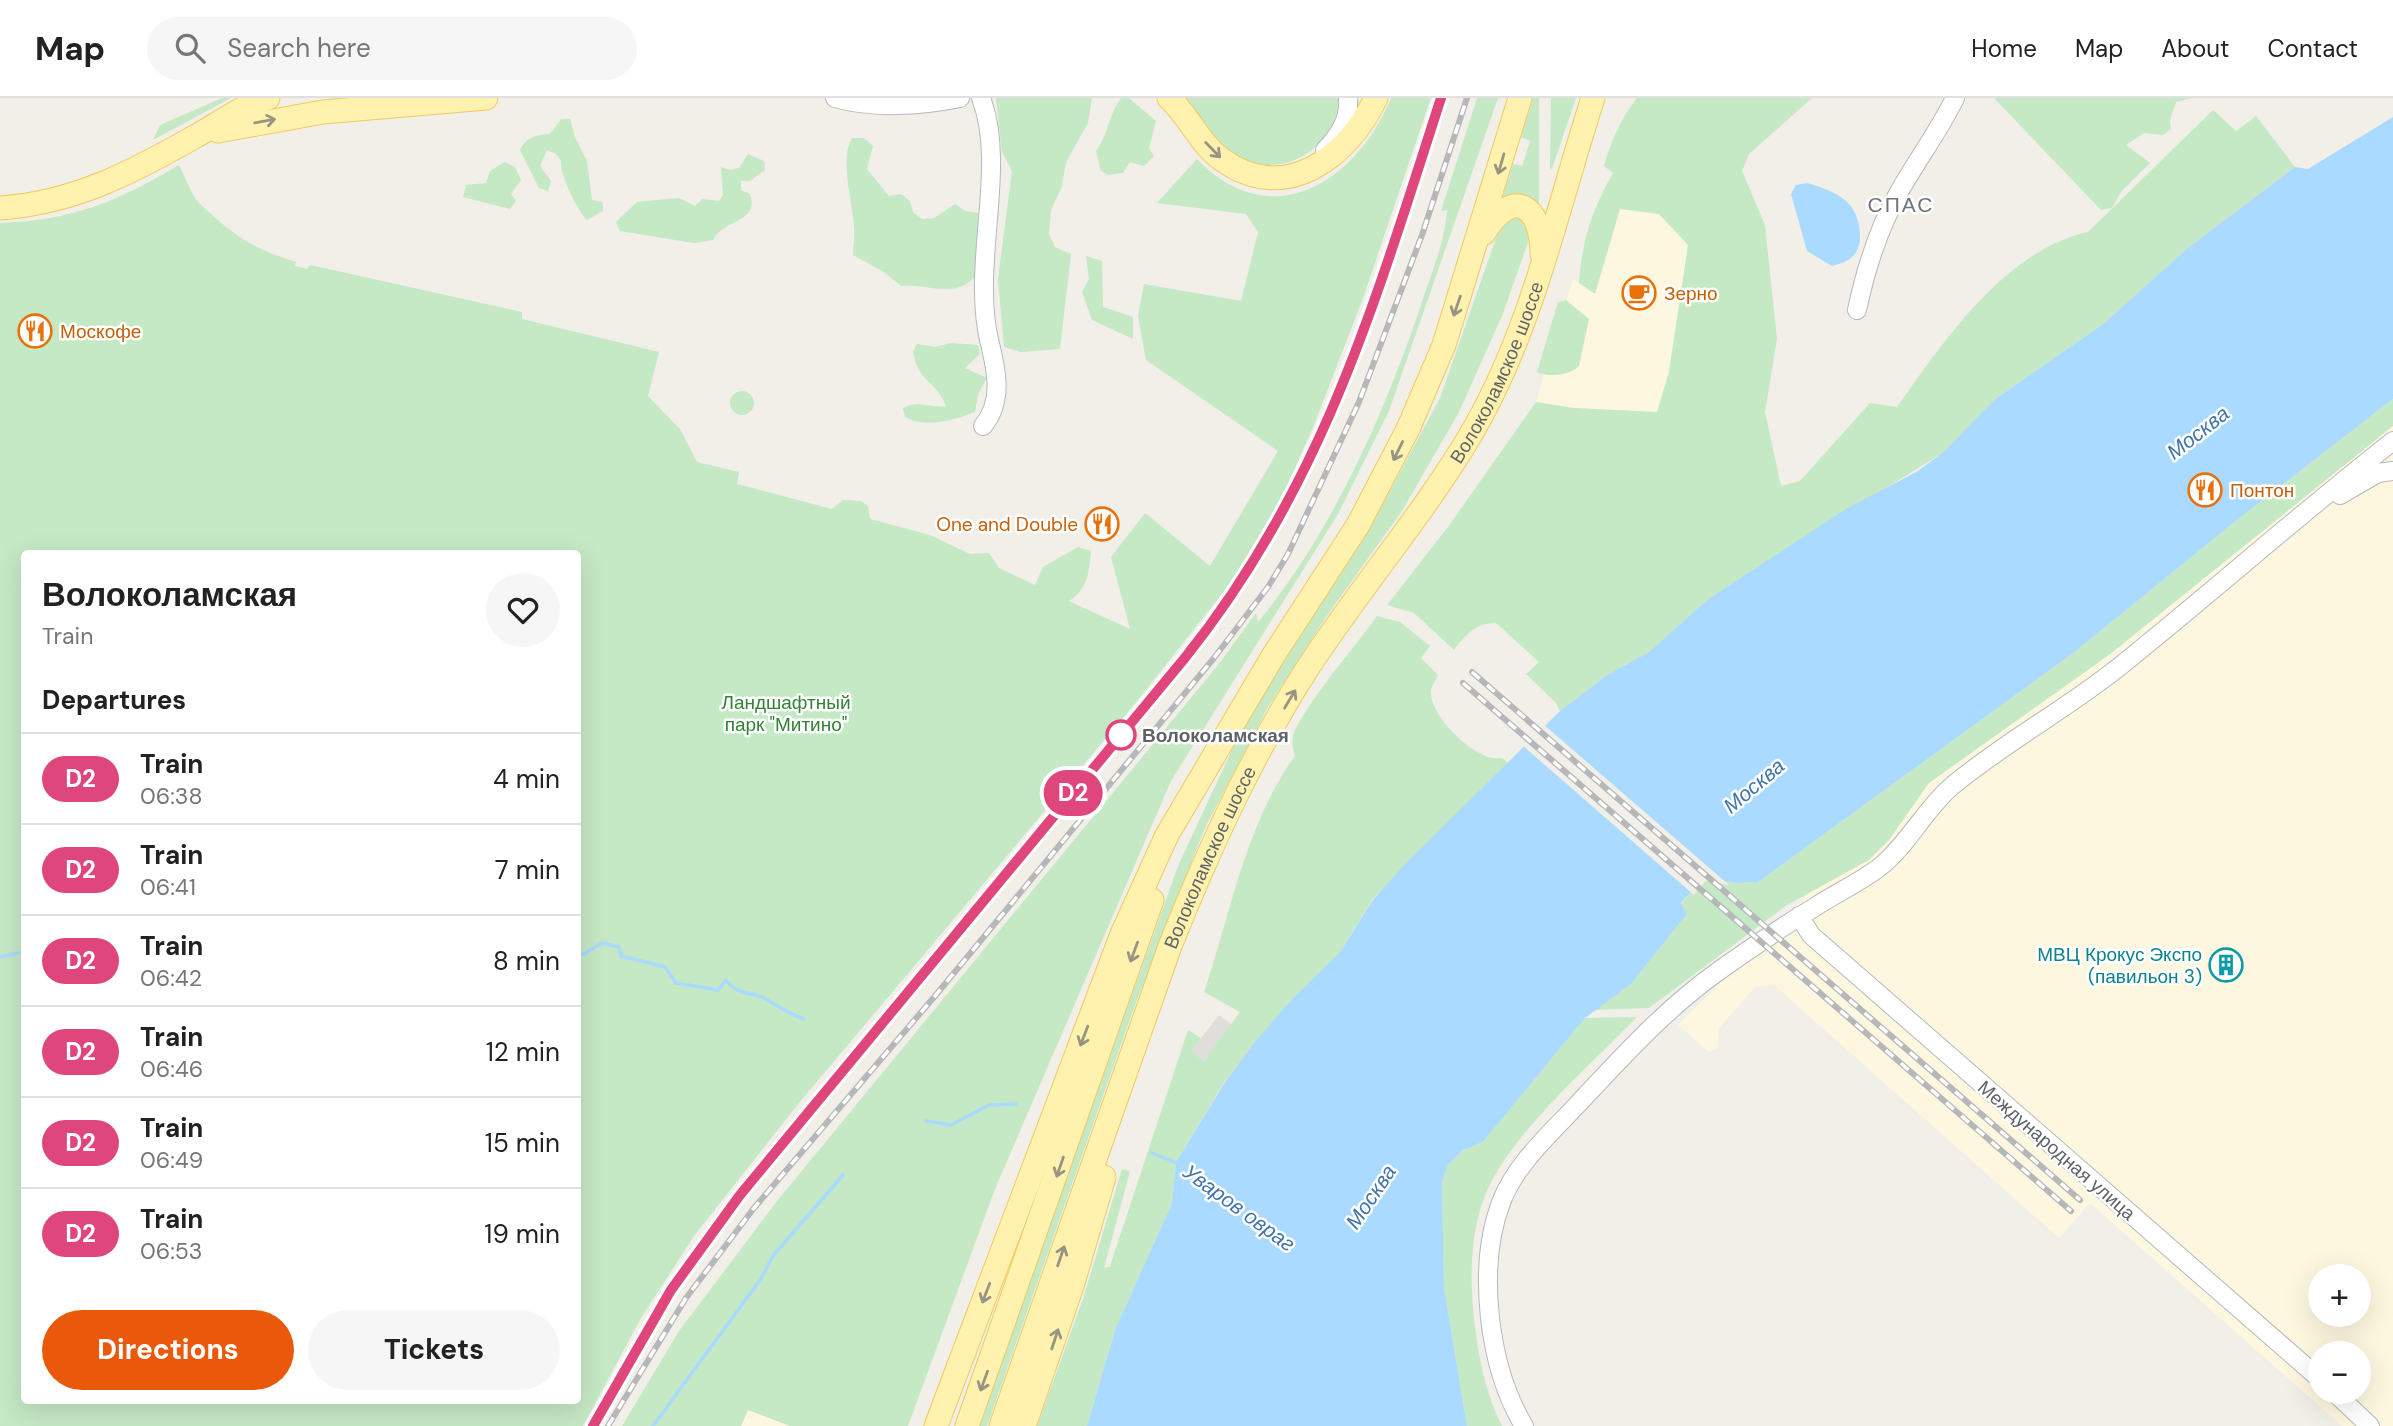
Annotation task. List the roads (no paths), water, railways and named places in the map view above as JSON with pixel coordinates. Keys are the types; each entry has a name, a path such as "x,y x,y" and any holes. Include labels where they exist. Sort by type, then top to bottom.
{"main road":[{"path":"0,208 50,202 106,184 198,135 231,114 268,98"},
{"path":"198,135 374,103 486,98"},
{"path":"1169,98 1208,148 1221,159 1251,172 1284,176 1301,174 1320,166 1339,151 1356,132 1376,98"},
{"name":"Волоколамское шоссе","path":"936,1426 1122,934 1167,835 1273,656 1358,525 1389,468 1444,345 1479,241 1520,98"},
{"name":"Волоколамское шоссе","path":"1001,1426 1196,880 1248,771 1309,666 1470,435 1514,346 1540,274 1593,98"},
{"path":"1576,159 1610,98"},
{"path":"1479,241 1489,223 1506,208 1529,209 1538,222 1542,239 1540,274"},
{"name":"Волоколамское шоссе","path":"967,1426 1156,891 1216,753"},
{"path":"1024,1426 1072,1286 1106,1169 1121,1110 1125,1075"}],"street":[{"path":"835,98 854,103 884,105 960,98"},
{"path":"981,98 990,148 983,300 998,382 992,411 983,426"},
{"path":"1284,176 1317,159 1333,142 1344,126 1349,109 1348,98"},
{"path":"1857,310 1878,235 1899,192 1943,124 1955,98"},
{"path":"1524,1426 1509,1400 1498,1364 1492,1327 1489,1276 1492,1232 1503,1199 1519,1169 1545,1139 1649,1028 1683,998 1799,916 1880,867 1903,845 1947,791 1978,765 2117,668 2393,441"},
{"path":"2300,516 2314,512 2378,473 2393,471"},
{"name":"Международная улица","path":"1799,916 1811,935 2308,1370"},
{"path":"2347,1404 2370,1426"}],"water":[{"name":"Москва","path":"2393,117 2393,399 2237,520 2072,654 1758,882 1736,883 1705,877 1681,903 1687,914 1631,984 1585,1018 1483,1142 1463,1150 1448,1165 1442,1182 1444,1287 1467,1426 1087,1426 1115,1330 1172,1203 1176,1162 1225,1082 1255,1042 1292,999 1341,951 1372,901 1404,865 1560,711 1607,675 1649,652 1707,600 1846,509 1918,471 1946,450 1994,400 2103,324 2189,247 2295,167 2308,169"},
{"path":"1807,183 1839,195 1852,207 1860,229 1859,245 1852,257 1845,262 1832,266 1807,251 1791,194 1796,185"}],"waterway":[{"name":"Уваров овраг","path":"581,954 602,943 619,947 621,956 665,967 676,983 718,990 726,980 740,991 764,998 804,1019"},
{"name":"Уваров овраг","path":"0,957 21,953"},
{"name":"Уваров овраг","path":"926,1121 951,1125 989,1105 1016,1104"},
{"name":"Уваров овраг","path":"1152,1153 1179,1164"},
{"path":"653,1426 760,1280 773,1256 843,1175"}],"railway":[{"path":"593,1426 671,1290 740,1195 1184,659 1251,565 1290,499 1341,395 1382,285 1441,98"},
{"path":"608,1426 686,1298 754,1208 935,996 1214,658 1268,587 1288,554 1359,402 1422,235 1467,98"},
{"path":"1472,672 2080,1200"},
{"path":"1463,683 2071,1211"}],"train":[{"name":"D2","path":"593,1426 671,1290 740,1195 1184,659 1221,612 1250,568 1284,512 1341,394 1368,322 1441,98"}],"place":[{"name":"Зерно","path":"1639,293"},
{"name":"Москофе","path":"35,331"},
{"name":"Понтон","path":"2205,490"},
{"name":"One and Double","path":"1102,524"},
{"name":"Волоколамская","path":"1121,735"},
{"name":"МВЦ Крокус Экспо (павильон 3)","path":"2226,965"}],"district":[{"name":"СПАС","path":"1901,205"}],"park label":[{"name":"Ландшафтный парк \"Митино\"","path":"786,713"}]}
